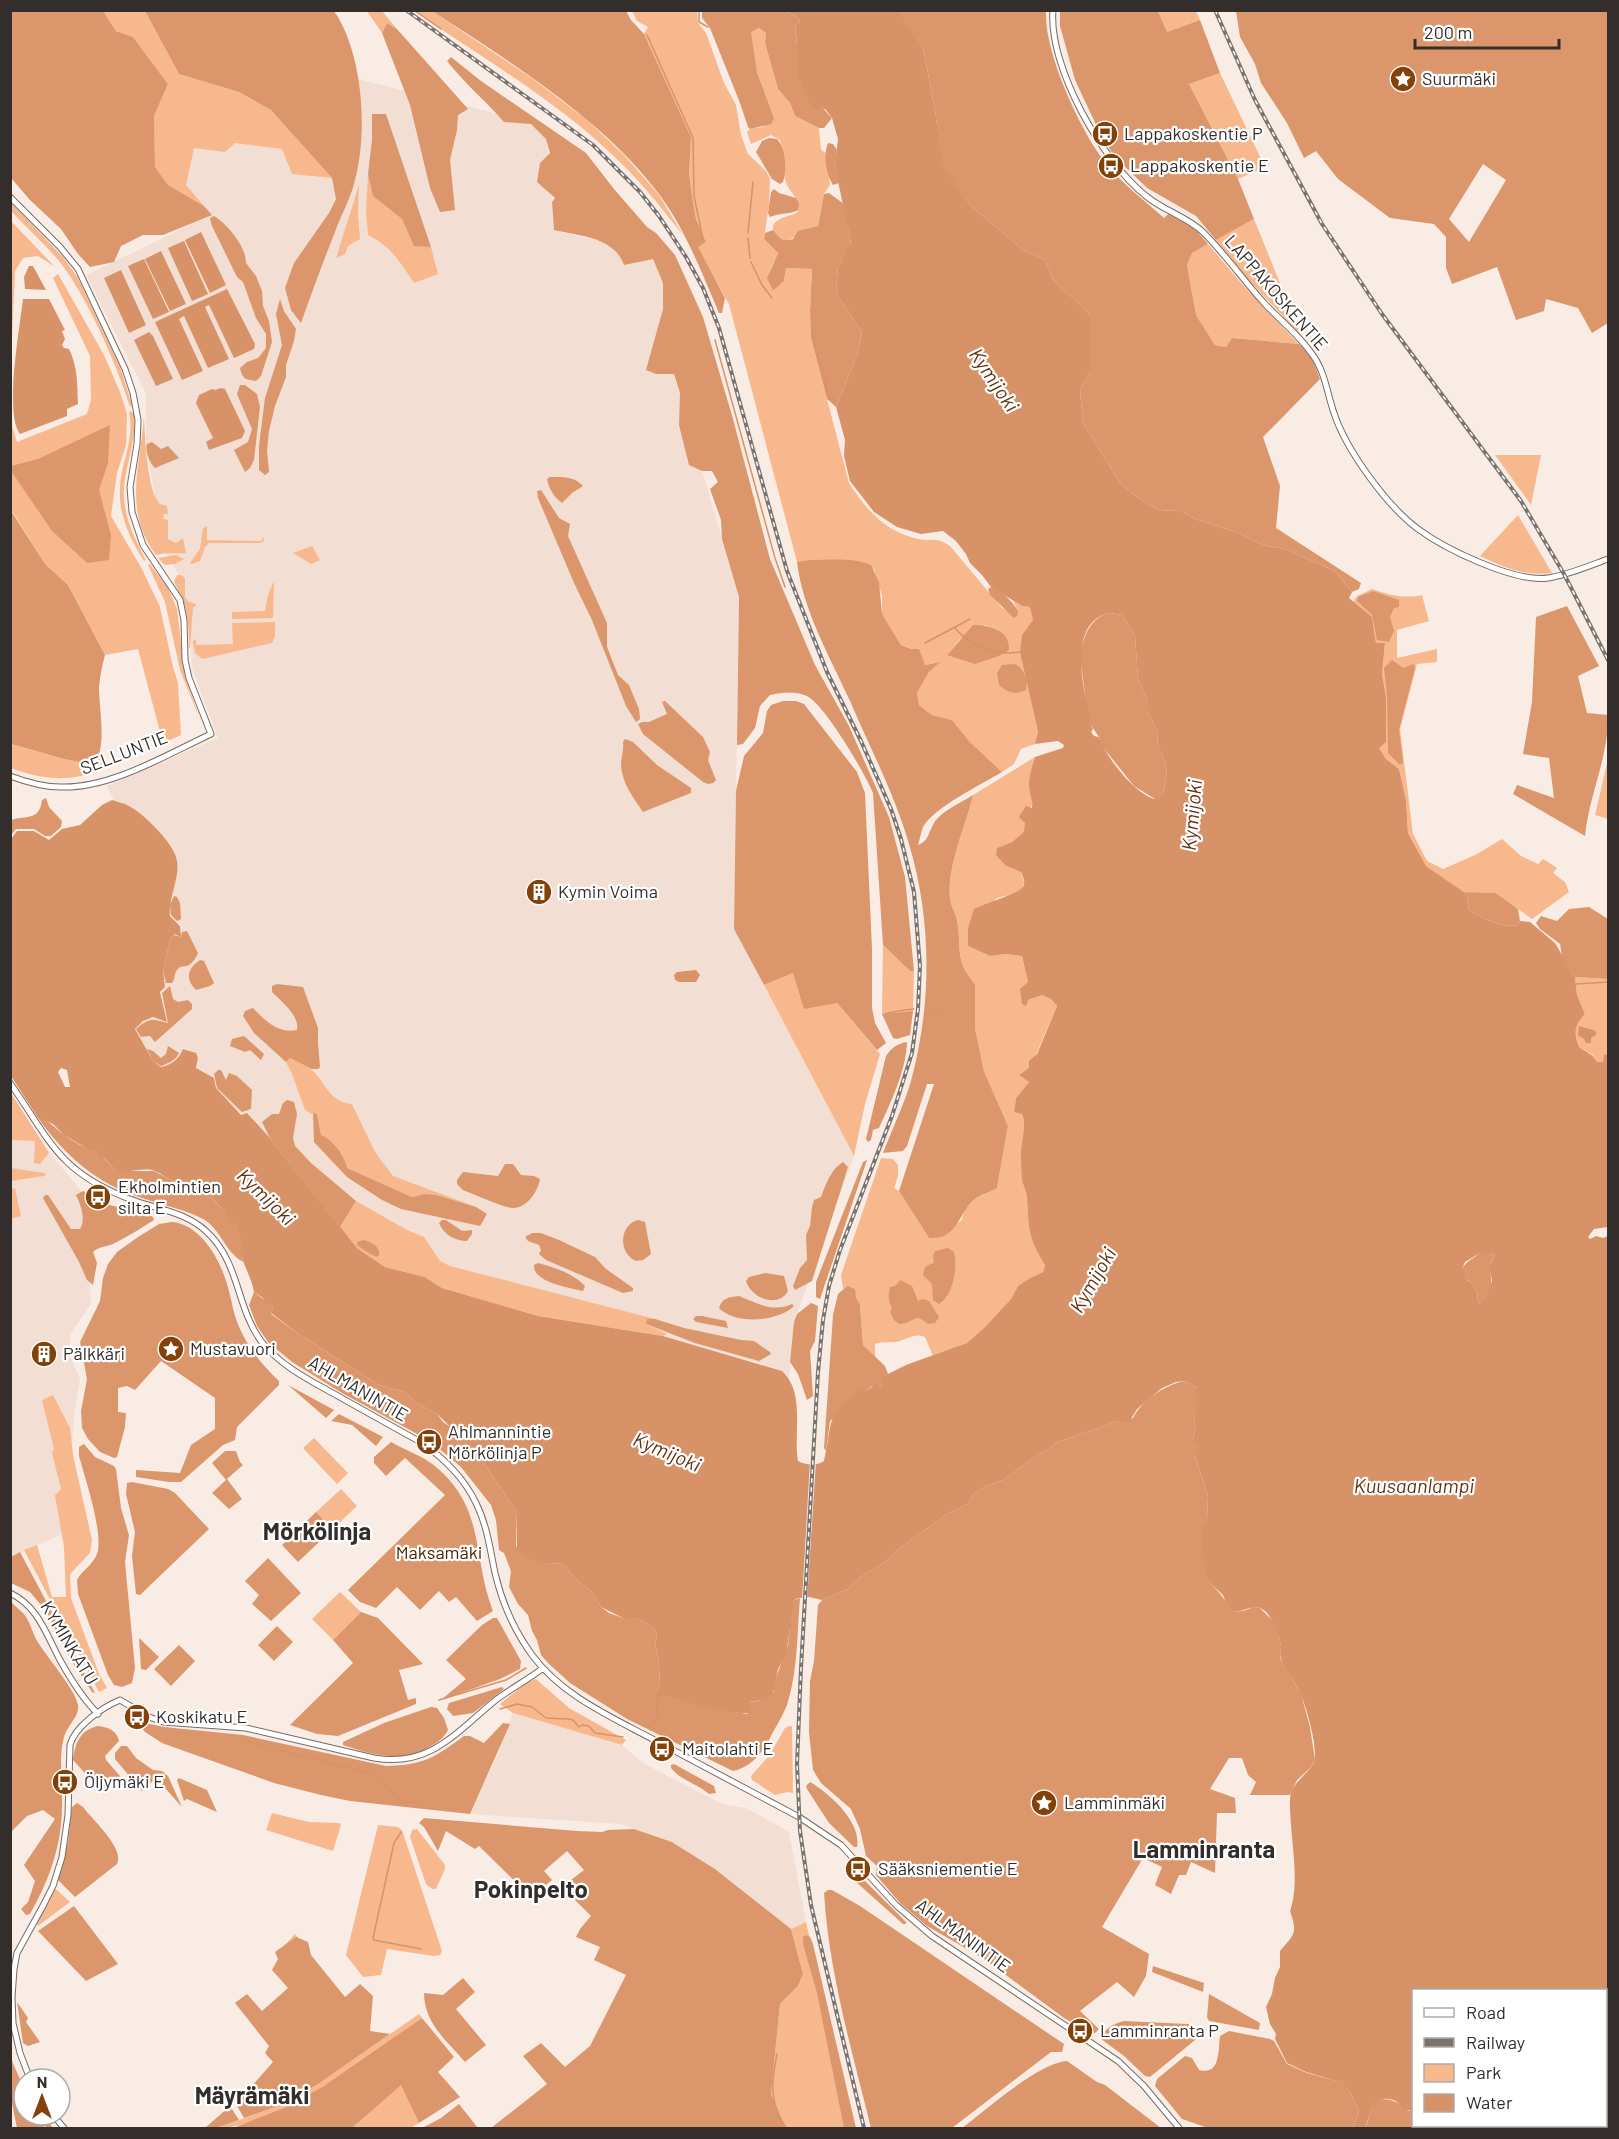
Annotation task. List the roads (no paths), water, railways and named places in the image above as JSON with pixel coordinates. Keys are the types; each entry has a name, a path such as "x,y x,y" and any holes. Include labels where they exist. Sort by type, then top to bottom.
{"street":[{"name":"LAPPAKOSKENTIE","path":"1053,10 1055,42 1068,84 1081,112 1109,153 1126,177 1146,196 1158,205 1179,214 1203,232 1264,303 1307,346 1320,367 1334,414 1347,444 1359,464 1401,514 1433,539 1491,566 1524,577 1536,579 1554,577 1608,559"},
{"name":"SELLUNTIE","path":"10,197 60,247 78,269 125,369 133,393 138,420 137,444 130,487 132,512 143,545 180,600 184,620 185,660 189,678 210,734 131,770 93,784 53,787 10,776"},
{"name":"AHLMANINTIE","path":"10,1083 41,1131 74,1170 102,1188 130,1200 183,1217 208,1233 225,1255 232,1269 253,1328 272,1353 308,1379 422,1443 457,1473 472,1495 482,1518 497,1582 507,1611 526,1646 543,1668 570,1692 595,1708 821,1830 841,1845 896,1905 926,1931 1118,2061 1144,2086 1179,2128"},
{"name":"KYMINKATU","path":"10,1593 27,1602 35,1612 68,1675 98,1714"},
{"path":"25,2067 13,2023 12,1997 15,1960 19,1948 53,1886 62,1857 68,1815 70,1742 79,1728 120,1700 149,1717 163,1722 237,1726 374,1758 401,1760 424,1755 440,1746 508,1690 543,1668"}],"water":[{"path":"785,11 900,11 903,20 923,47 942,163 970,205 1023,250 1045,260 1053,279 1090,315 1090,371 1080,390 1083,423 1120,483 1138,498 1160,511 1180,510 1195,519 1239,533 1263,545 1285,549 1335,571 1352,592 1349,598 1372,617 1376,643 1385,643 1382,674 1386,697 1386,742 1379,748 1386,759 1399,769 1406,800 1408,833 1426,866 1464,892 1467,896 1469,910 1474,913 1493,922 1513,926 1519,925 1520,921 1530,922 1555,943 1575,977 1577,995 1585,1014 1576,1029 1579,1047 1593,1056 1597,1062 1603,1062 1604,1055 1608,1054 1608,1227 1594,1229 1588,1237 1590,1239 1596,1236 1603,1238 1608,1236 1608,2035 1607,2036 1607,1989 1412,1989 1412,2111 1404,2110 1392,2100 1378,2100 1372,2107 1365,2128 1353,2128 1359,2111 1343,2083 1306,2072 1287,2063 1275,2039 1276,2034 1270,2024 1266,2007 1280,1967 1280,1951 1294,1929 1290,1911 1295,1871 1290,1812 1291,1792 1314,1762 1315,1750 1306,1710 1299,1690 1281,1659 1280,1641 1268,1614 1257,1607 1233,1612 1223,1595 1210,1583 1204,1563 1201,1529 1207,1519 1208,1496 1195,1456 1199,1447 1193,1439 1196,1428 1194,1419 1197,1388 1185,1381 1176,1382 1162,1388 1137,1409 1129,1422 1118,1421 1055,1443 1050,1449 1039,1454 1003,1480 988,1485 973,1494 968,1504 947,1514 896,1551 885,1562 862,1576 848,1589 822,1600 809,1597 794,1600 786,1655 778,1669 773,1694 762,1700 749,1702 751,1709 749,1713 700,1707 674,1698 658,1697 656,1690 660,1685 655,1645 657,1635 654,1628 637,1618 623,1618 601,1607 591,1591 559,1563 547,1564 528,1558 517,1550 517,1512 476,1452 466,1444 463,1435 459,1435 437,1414 415,1402 405,1392 379,1385 297,1333 271,1313 273,1309 271,1305 254,1292 242,1258 244,1251 239,1233 227,1214 207,1194 152,1170 116,1171 105,1159 98,1157 98,1152 91,1151 64,1135 53,1124 38,1118 11,1076 11,839 17,831 34,831 49,840 62,829 80,825 102,805 112,800 129,806 150,822 171,846 177,861 170,916 180,926 181,937 175,934 171,937 163,970 165,987 160,992 167,1022 153,1017 143,1021 135,1029 153,1061 161,1067 175,1061 183,1049 196,1053 198,1058 196,1068 214,1078 216,1088 241,1115 247,1113 270,1138 357,1248 385,1267 425,1277 442,1288 538,1316 663,1336 782,1371 794,1390 798,1461 811,1464 824,1461 832,1421 840,1406 848,1398 876,1384 880,1388 883,1384 882,1377 906,1365 967,1343 1011,1299 1018,1286 1043,1272 1045,1265 1030,1233 1027,1196 1022,1180 1023,1119 1022,1114 1014,1112 1016,1098 1029,1082 1019,1075 1029,1068 1029,1061 1037,1054 1057,1006 1051,999 1042,995 1028,1000 1026,1006 1022,1004 1020,989 1028,982 1022,956 1006,954 990,956 968,946 968,928 974,909 1023,887 1021,872 1006,866 996,855 997,848 1012,842 1024,832 1025,823 1019,817 1026,806 1032,808 1029,780 1035,757 1063,748 1064,745 1058,741 1035,744 1038,731 1020,652 1022,635 1033,620 1030,607 1022,606 991,587 970,563 956,541 943,531 921,534 897,527 874,512 850,481 844,456 845,440 836,407 857,355 862,332 836,293 838,267 851,243 835,167 838,139 832,118 826,110 822,108 817,110 803,91 798,71 795,26 800,21 795,15","holes":["1110,613 1122,615 1135,636 1138,678 1148,702 1148,712 1157,730 1158,746 1167,772 1163,794 1154,799 1129,782 1114,764 1099,737 1094,736 1091,732 1093,729 1089,719 1082,678 1084,637 1089,626 1098,618","61,1068 67,1070 70,1087 65,1087 58,1072","1480,1253 1492,1253 1495,1256 1489,1266 1492,1281 1485,1298 1479,1303 1477,1291 1473,1283 1467,1280 1462,1269 1465,1262"]},
{"path":"201,232 226,285 210,293 185,240"},
{"path":"184,241 208,294 192,301 168,248"},
{"path":"161,251 186,304 170,311 145,259"},
{"path":"144,259 169,312 153,319 128,266"},
{"path":"29,266 33,266 46,290 25,289 24,277"},
{"path":"121,270 146,325 129,333 104,278"},
{"path":"227,289 255,344 254,349 234,358 209,305 205,307 229,359 208,368 184,316 179,319 203,371 182,380 155,322"},
{"path":"23,299 49,299 65,330 62,331 65,339 62,345 69,349 74,362 78,404 67,409 67,416 20,434 15,424 13,390"},
{"path":"149,332 173,379 156,386 134,340"},
{"path":"221,388 225,389 245,431 242,438 209,450 206,442 213,438 196,403 199,395"},
{"path":"696,970 700,975 696,982 675,980 674,975 677,972"},
{"path":"1579,1026 1596,1031 1596,1035 1591,1038 1591,1043 1586,1043 1578,1035"},
{"path":"1460,2127 1510,2127 1509,2128"}],"waterway":[{"path":"414,10 441,29"},
{"path":"699,10 699,22 708,27"},
{"path":"647,35 693,138 694,196 703,239"},
{"path":"748,233 753,182"},
{"path":"748,238 750,258"},
{"path":"751,262 762,285 772,298"},
{"path":"812,334 829,397 836,402"},
{"path":"715,340 785,587"},
{"path":"925,643 970,619"},
{"path":"954,627 976,645 1002,653 1020,652"},
{"path":"1576,984 1608,982"},
{"path":"885,1014 914,1009"},
{"path":"931,1013 946,1009"},
{"path":"439,1700 506,1680 526,1668"},
{"path":"647,1727 656,1718 657,1697"},
{"path":"500,1709 517,1704 532,1707 546,1718 573,1720 579,1727 589,1726 595,1733 623,1737"},
{"path":"241,1740 372,1774 403,1802 420,1803"},
{"path":"401,1832 394,1843 373,1938 421,1949"},
{"path":"777,2054 773,2074 774,2101 786,2128"}],"railway":[{"path":"406,10 593,145 640,192 686,257 703,288 719,328 787,571 827,672 891,809 914,892 920,966 918,1009 912,1053 892,1116 840,1250 829,1286 823,1320 818,1372 797,1764 800,1831 811,1905 864,2128"},
{"path":"1215,10 1255,100 1322,224 1382,314 1521,501 1564,574 1608,660"}],"place":[{"name":"Suurmäki","path":"1403,79"},
{"name":"Lappakoskentie P","path":"1105,134"},
{"name":"Lappakoskentie E","path":"1111,166"},
{"name":"Kymin Voima","path":"539,892"},
{"name":"Ekholmintien silta E","path":"98,1197"},
{"name":"Mustavuori","path":"171,1349"},
{"name":"Pälkkäri","path":"44,1354"},
{"name":"Ahlmannintie Mörkölinja P","path":"429,1442"},
{"name":"Koskikatu E","path":"137,1717"},
{"name":"Maitolahti E","path":"662,1749"},
{"name":"Öljymäki E","path":"65,1782"},
{"name":"Lamminmäki","path":"1044,1803"},
{"name":"Sääksniementie E","path":"858,1869"},
{"name":"Lamminranta P","path":"1080,2031"}],"district":[{"name":"Mörkölinja","path":"317,1532"},
{"name":"Lamminranta","path":"1204,1850"},
{"name":"Pokinpelto","path":"531,1890"},
{"name":"Mäyrämäki","path":"252,2096"}],"water label":[{"name":"Kymijoki","path":"994,380"},
{"name":"Kymijoki","path":"1192,815"},
{"name":"Kymijoki","path":"266,1197"},
{"name":"Kymijoki","path":"1093,1280"},
{"name":"Kymijoki","path":"667,1452"},
{"name":"Kuusaanlampi","path":"1414,1486"}],"park label":[{"name":"Maksamäki","path":"439,1553"}]}
